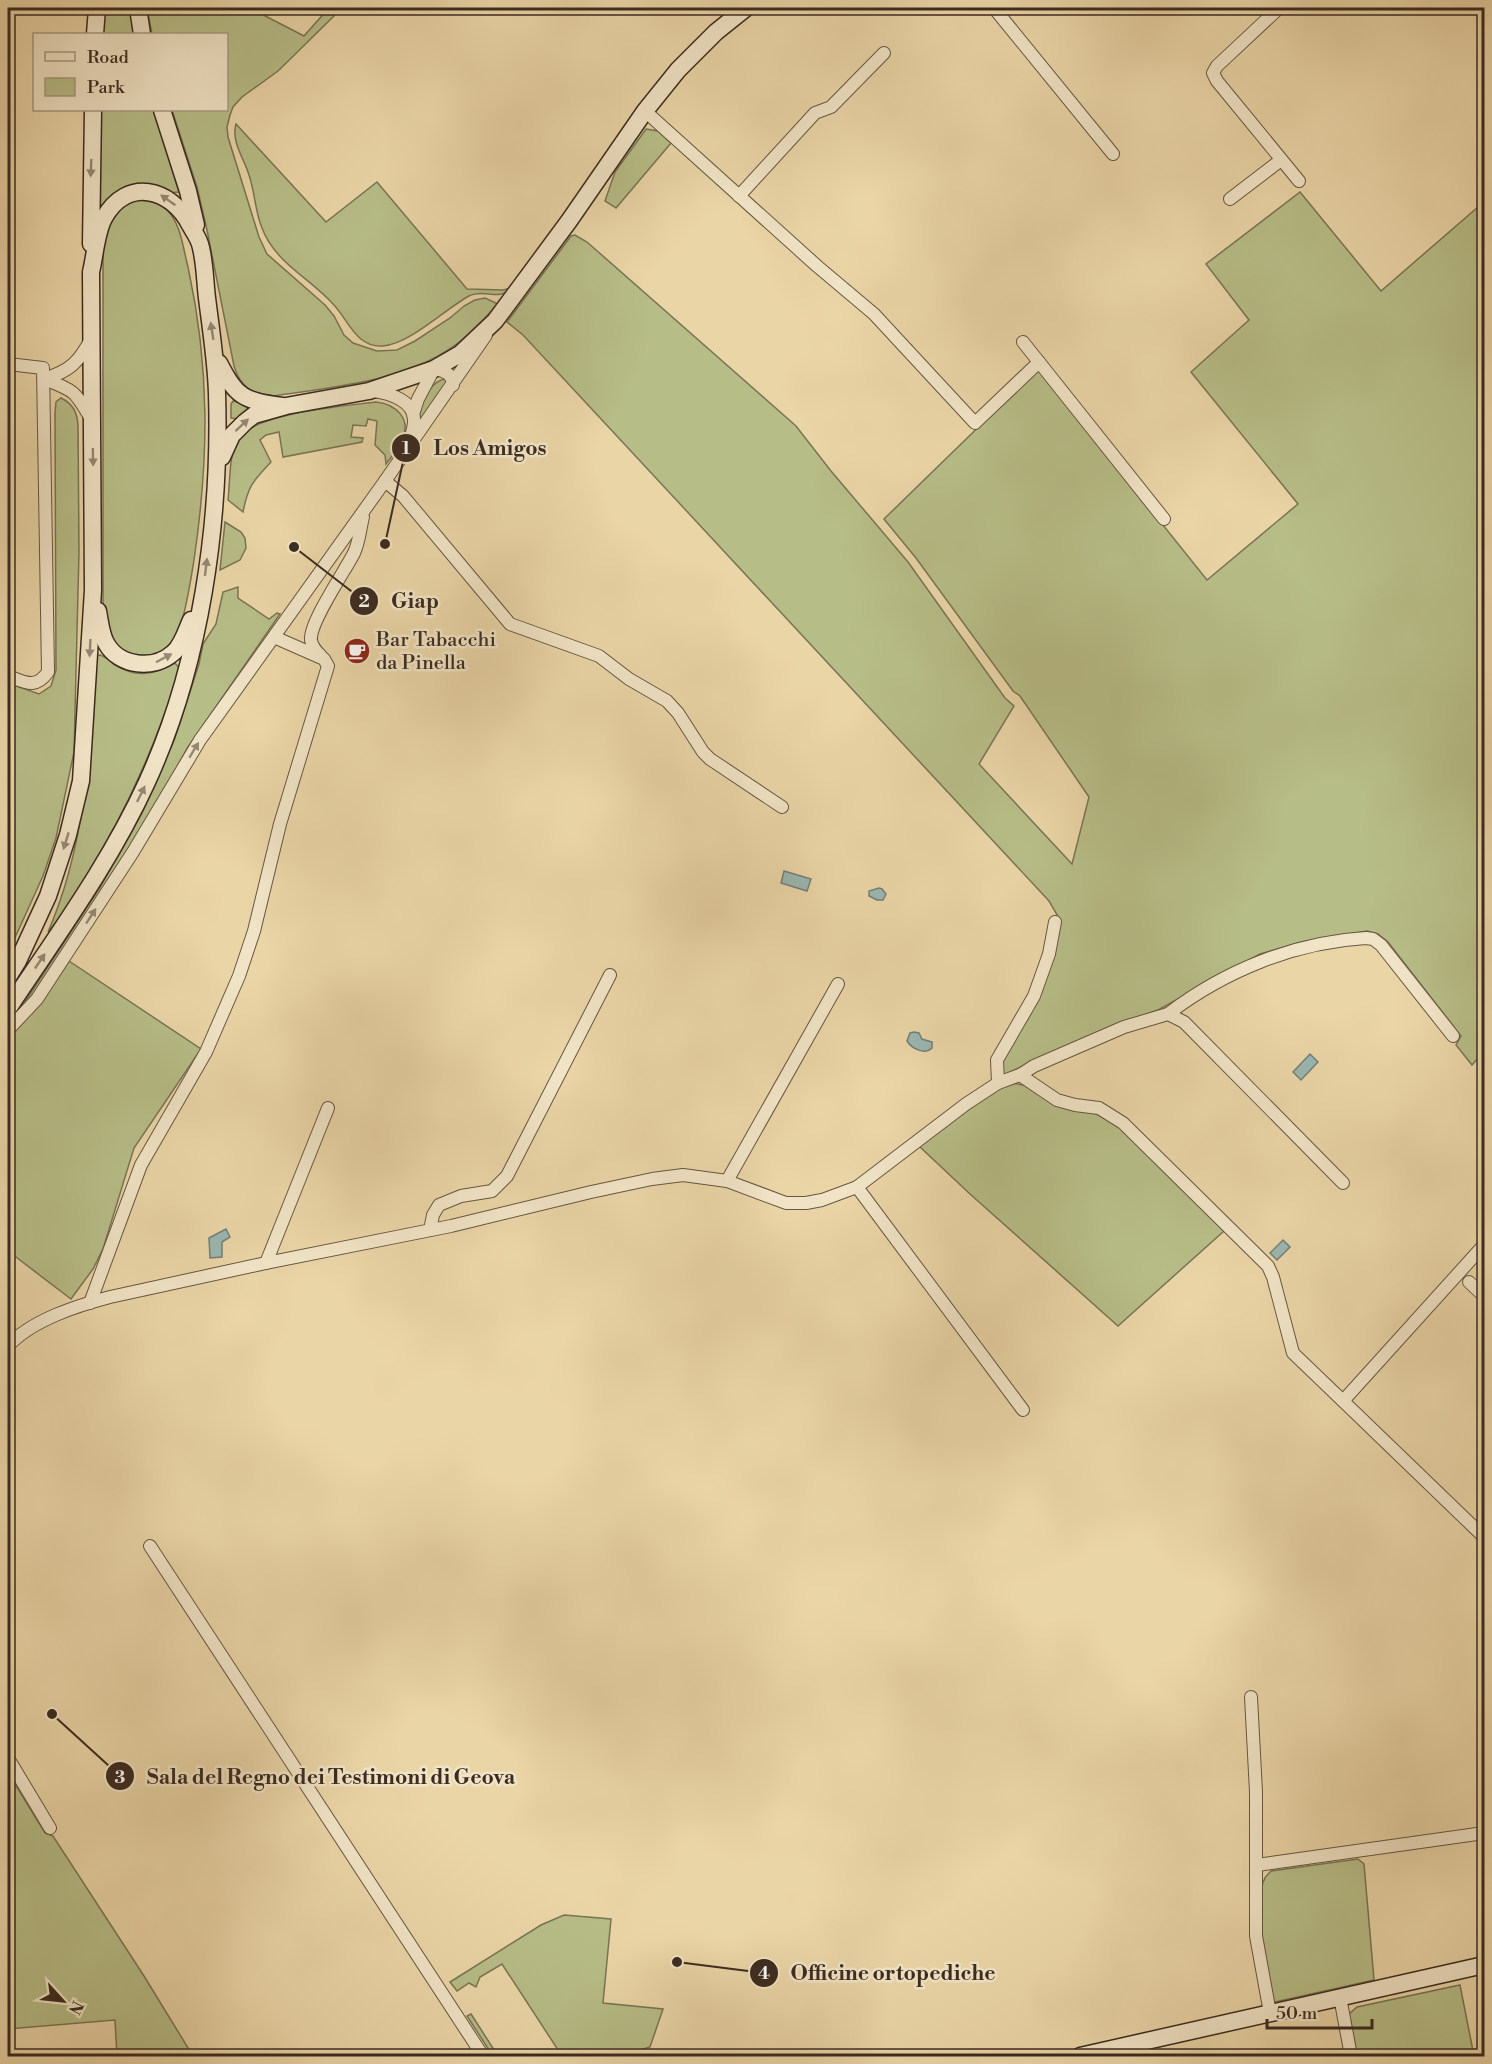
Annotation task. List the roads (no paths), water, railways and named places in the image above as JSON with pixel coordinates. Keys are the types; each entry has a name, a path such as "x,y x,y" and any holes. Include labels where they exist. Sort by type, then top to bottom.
{"main road":[{"path":"95,33 97,8"},
{"path":"138,8 142,33"},
{"path":"218,466 232,435 244,422 254,416 286,406 369,391 434,369 460,354 495,321 569,221 645,111 678,70 716,32 746,8"},
{"path":"8,977 48,897 68,835 81,781 93,590 90,204 93,111"},
{"path":"8,1009 99,872 147,781 186,674 203,593 218,466 216,358 201,247 188,190 162,111"},
{"path":"91,272 102,222 119,201 132,194 149,191 160,194 173,202 185,216 201,247"},
{"path":"216,358 231,386 241,395 260,402 286,406"},
{"path":"93,590 106,644 116,654 130,662 142,664 155,663 175,652 183,640 203,593"},
{"path":"1080,2056 1100,2054 1485,1965"}],"street":[{"path":"994,8 1113,154"},
{"path":"1279,8 1217,66 1214,73 1217,81 1299,181"},
{"path":"739,196 815,113 831,107 884,53"},
{"path":"645,111 817,266 874,314 975,423 1039,362"},
{"path":"1230,199 1281,160"},
{"path":"8,1030 37,999 133,852 200,740 385,482 495,321"},
{"path":"44,379 66,370 80,359 91,338"},
{"path":"1023,342 1164,519"},
{"path":"8,364 43,368 48,672 41,681 31,684 8,676"},
{"path":"408,448 414,422 413,414 418,399 434,369 449,373 453,385"},
{"path":"44,379 76,394 92,420"},
{"path":"369,391 384,392 395,396 405,403 413,414"},
{"path":"385,482 403,496 510,624 599,656 629,679 667,701 710,759 782,807"},
{"path":"90,1303 141,1165 206,1052 251,941 280,824 328,666 314,649 311,634 355,551 365,510"},
{"path":"274,637 324,659"},
{"path":"998,1083 997,1060 1034,996 1049,954 1055,922"},
{"path":"8,1346 19,1334 30,1327 90,1303 266,1263 430,1230 652,1179 683,1175 727,1181 786,1203 822,1200 857,1187 916,1140 998,1083 1124,1027 1168,1014 1185,1000 1259,961 1317,946 1366,938 1373,939 1381,945 1453,1036"},
{"path":"430,1230 433,1215 439,1205 460,1196 492,1191 507,1176 610,975"},
{"path":"727,1181 838,984"},
{"path":"1168,1014 1184,1022 1343,1183"},
{"path":"1020,1075 1057,1100 1099,1108 1123,1123 1268,1266 1293,1353 1485,1537"},
{"path":"266,1263 328,1108"},
{"path":"857,1187 1023,1410"},
{"path":"1343,1401 1485,1245"},
{"path":"1469,1282 1485,1296"},
{"path":"150,1546 483,2056"},
{"path":"1251,1697 1256,1792 1256,1936 1270,2013"},
{"path":"8,1758 50,1828"},
{"path":"1257,1865 1485,1833"},
{"path":"1340,1997 1352,2056"}],"water":[{"path":"784,871 811,879 807,891 781,883"},
{"path":"879,888 886,894 883,900 869,896 869,891"},
{"path":"910,1033 919,1033 922,1039 932,1042 932,1048 922,1051 912,1046 907,1041"},
{"path":"1310,1054 1318,1062 1301,1080 1293,1072"},
{"path":"226,1229 230,1237 222,1242 222,1257 210,1258 209,1238"},
{"path":"1283,1240 1290,1247 1277,1260 1270,1253"}],"place":[{"name":"Los Amigos","path":"385,544"},
{"name":"Giap","path":"294,547"},
{"name":"Bar Tabacchi da Pinella","path":"357,651"},
{"name":"Sala del Regno dei Testimoni di Geova","path":"52,1714"},
{"name":"Officine ortopediche","path":"677,1962"}]}
